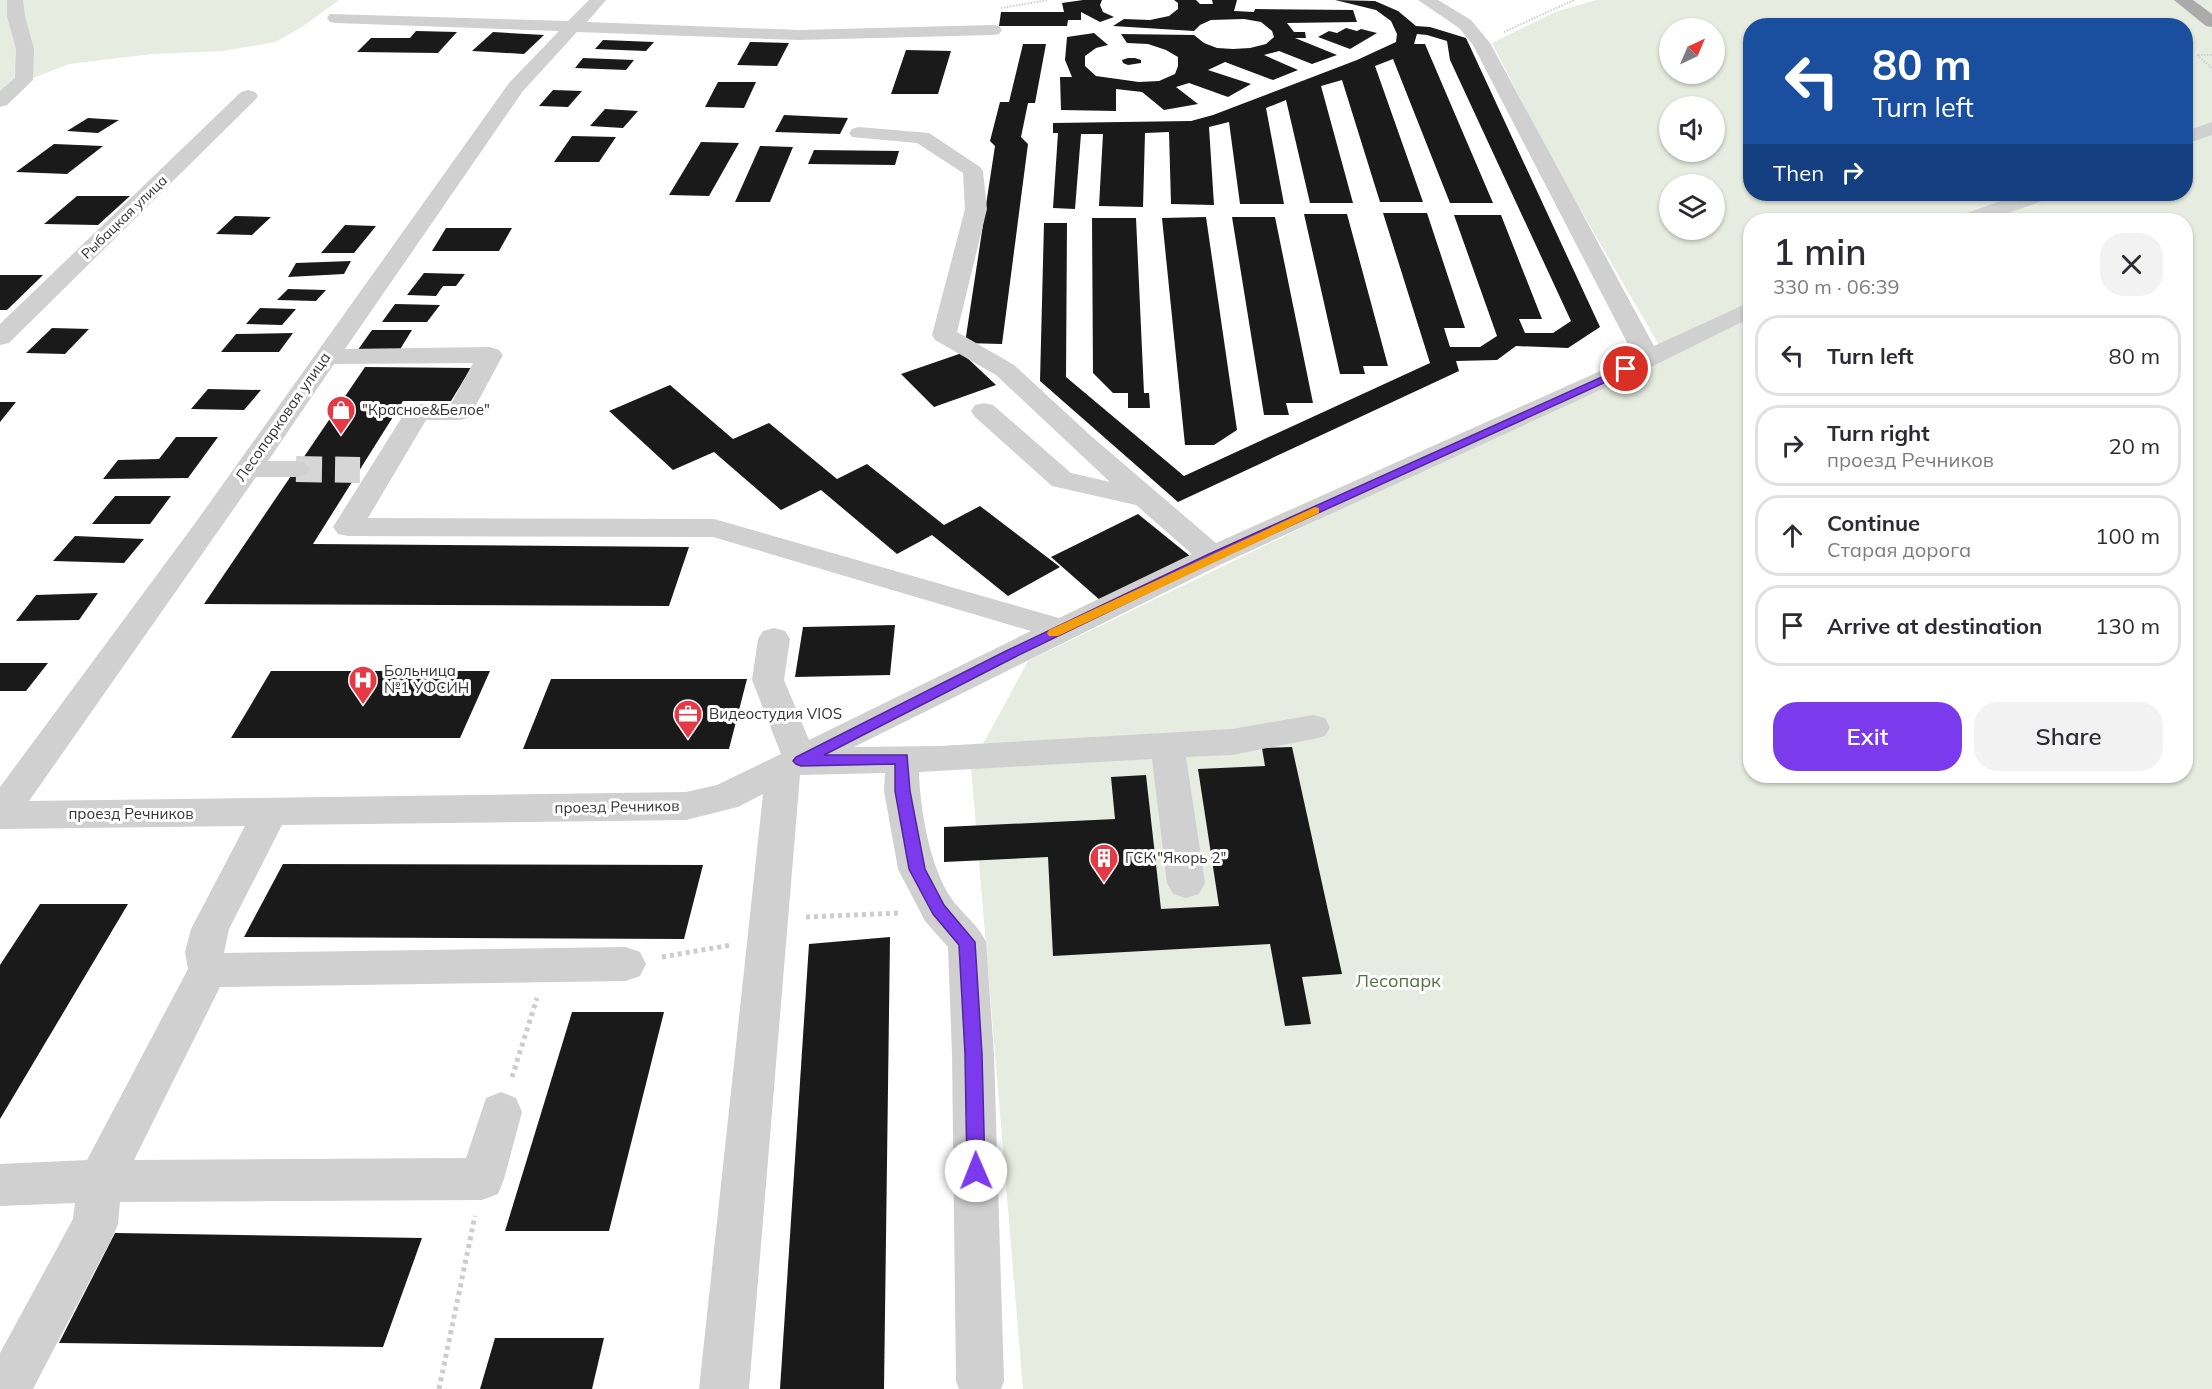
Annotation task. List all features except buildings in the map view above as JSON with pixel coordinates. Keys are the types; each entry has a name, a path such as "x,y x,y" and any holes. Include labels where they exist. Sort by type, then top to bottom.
{"main road":[{"path":"2182,0 2212,22"}],"street":[{"path":"0,101 24,80 25,49 16,16 15,0"},
{"name":"Лесопарковая улица","path":"0,815 516,87 598,0"},
{"path":"1426,0 1465,24 1481,43 1648,359"},
{"path":"336,18 799,35 990,30"},
{"name":"Рыбацкая улица","path":"0,338 248,96"},
{"path":"2193,135 2212,128"},
{"path":"859,133 922,137 973,171 976,209 944,335 1005,370 1081,442 1213,556"},
{"path":"1988,213 2021,201"},
{"name":"проезд Речников","path":"0,815 686,806 724,797 1213,556 1648,359 1743,312"},
{"path":"325,357 490,355 460,412 418,412 372,470 348,527 714,528 1061,629"},
{"path":"984,411 1062,480 1146,498"},
{"path":"247,469 296,469"},
{"path":"724,1389 792,765 768,680 774,639"},
{"path":"792,765 1232,742 1313,726"},
{"path":"1167,745 1186,883"},
{"path":"902,759 902,791 917,869 938,910 967,942 973,1054 980,1381"},
{"path":"8,1389 95,1224 100,1181 208,970 204,952 210,929 270,813"},
{"path":"208,970 626,963"},
{"path":"0,1185 100,1181 482,1179 501,1112"}],"path":[{"path":"990,30 998,9 1048,0"},
{"path":"1481,43 1574,0"},
{"path":"2212,55 2197,55 2212,68"},
{"path":"819,917 895,914"},
{"path":"673,955 723,945"},
{"path":"501,1112 540,990"},
{"path":"439,1389 482,1179"}],"green space":[{"path":"0,0 339,0 302,27 275,42 223,51 152,54 69,64 0,91"},
{"name":"Лесопарк","path":"1596,0 2212,0 2212,1389 1023,1389 971,766 1028,661 1663,352 1550,157 1492,43 1555,12"}],"tunnel":[{"path":"296,469 360,470"}],"slow traffic":[{"path":"1053,633 1315,510"}],"place":[{"name":"\"Красное&Белое\"","path":"341,436"},
{"name":"Больница №1 УФСИН","path":"363,706"},
{"name":"Видеостудия VIOS","path":"688,740"},
{"name":"ГСК \"Якорь 2\"","path":"1104,884"}],"route":[{"path":"976,1171 967,942 938,910 917,869 902,791 902,759 801,761 1010,654 1213,556 1626,369"}]}
